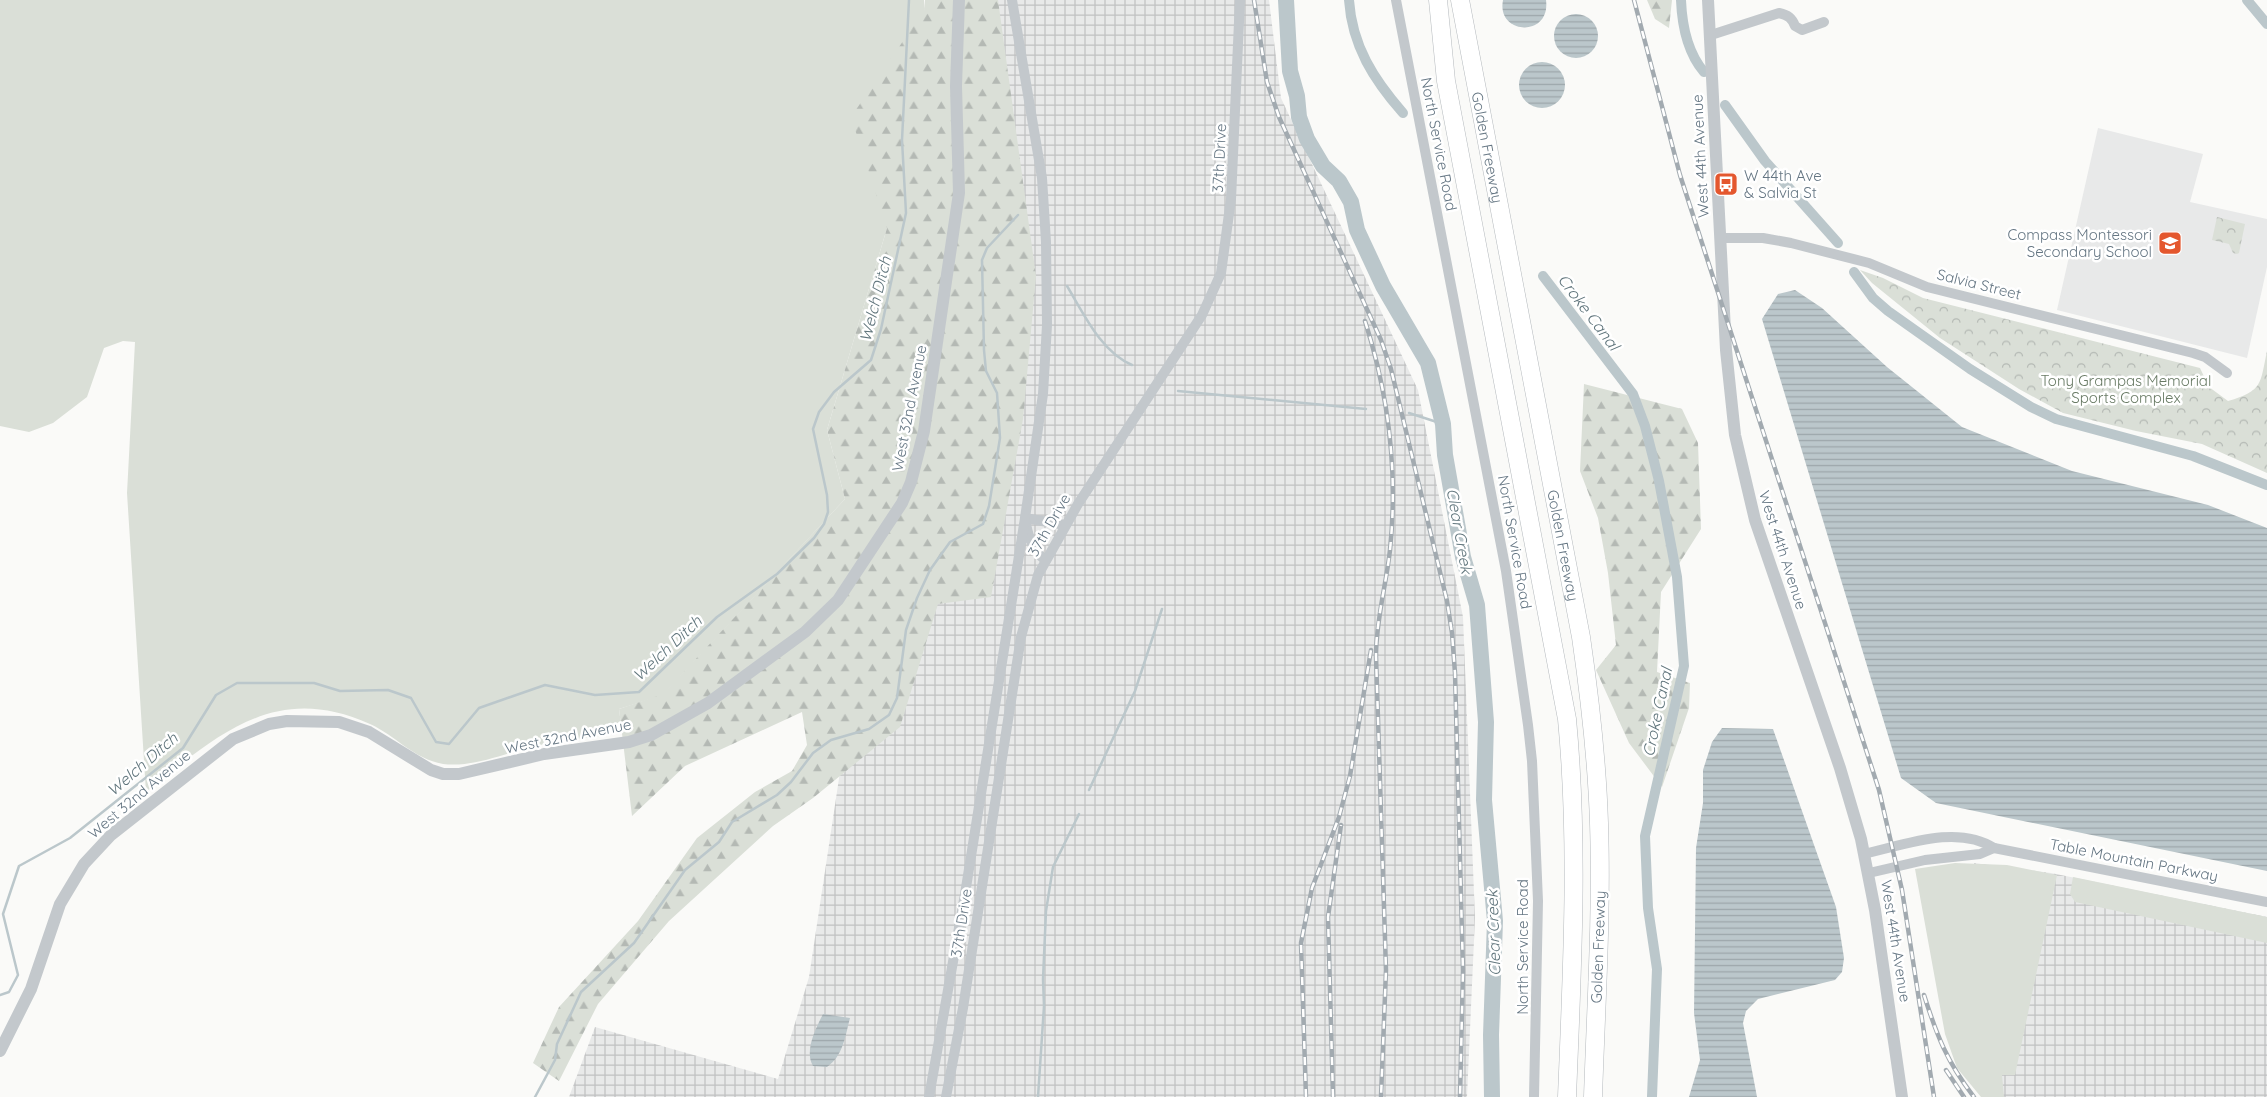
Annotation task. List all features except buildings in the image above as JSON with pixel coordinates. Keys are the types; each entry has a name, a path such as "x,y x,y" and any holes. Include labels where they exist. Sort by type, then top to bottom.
{"highway":[{"name":"Golden Freeway","path":"1438,0 1446,81 1567,719 1574,818 1575,873 1567,1097"},
{"name":"Golden Freeway","path":"1460,0 1581,637 1591,707 1597,776 1600,874 1593,1097"}],"street":[{"name":"West 32nd Avenue","path":"0,1052 31,989 60,904 84,864 111,834 233,739 252,730 278,722 311,720 339,722 369,732 431,770 459,774 544,754 629,742 651,735 708,703 805,632 838,600 902,503 914,474 924,431 959,193 956,86 958,0"},
{"path":"929,1097 965,894 1043,394 1047,325 1046,242 1042,178 1012,0"},
{"name":"37th Drive","path":"946,1097 963,1008 1021,638 1032,593 1045,560 1065,525 1202,315 1221,273 1231,199 1240,0"},
{"name":"North Service Road","path":"1396,0 1506,571 1528,725 1532,761 1538,901 1534,1097"},
{"name":"West 44th Avenue","path":"1708,0 1729,382 1740,464 1768,560 1842,775 1869,873 1902,1097"},
{"path":"1711,35 1779,13 1787,14 1793,20 1795,26 1802,30 1824,22"},
{"name":"Salvia Street","path":"1720,238 1772,239 1861,260 1927,287 2193,352 2205,357 2227,373"},
{"path":"1025,518 1065,525"},
{"path":"1025,518 1030,540 1037,554 1045,560"},
{"name":"Table Mountain Parkway","path":"1864,854 1926,841 1953,838 1979,839 1994,848 2267,902"},
{"name":"Table Mountain Parkway","path":"1869,873 1925,860 1980,854 1994,848"}],"shaded area":[{"path":"929,0 1269,0 1281,98 1418,390 1463,617 1475,918 1467,1097 569,1097 595,1027 778,1079 809,977 888,454"},
{"path":"1503,0 1546,0 1545,12 1540,21 1533,26 1515,25 1507,20 1503,12"},
{"path":"1580,14 1592,20 1597,27 1597,45 1592,52 1585,57 1572,58 1560,52 1555,45 1554,32 1560,20 1567,15"},
{"path":"1542,62 1555,66 1561,72 1565,85 1561,98 1555,104 1542,108 1529,104 1523,98 1519,85 1523,72 1529,66"},
{"name":"Compass Montessori Secondary School","path":"2098,128 2203,154 2190,202 2267,219 2267,267 2247,358 2057,310"},
{"path":"1795,290 1822,308 1887,367 1962,427 2072,471 2208,505 2267,528 2267,871 1936,803 1901,778 1762,319 1778,294"},
{"path":"1722,728 1773,729 1836,907 1844,958 1842,972 1835,980 1758,999 1746,1011 1743,1023 1757,1097 1689,1097 1700,1060 1694,1013 1696,848 1703,803 1703,770 1712,742"},
{"path":"1974,863 2051,873 2267,917 2267,1097 1993,1097"},
{"path":"823,1014 850,1018 840,1052 827,1067 813,1066 810,1054 812,1040"}],"green space":[{"path":"0,0 924,0 925,9 887,228 827,430 845,499 663,695 619,709 622,732 560,741 467,764 455,765 443,764 423,757 370,724 336,712 304,709 276,712 249,721 223,735 197,752 146,792 127,493 135,342 123,341 104,348 87,397 53,423 29,432 0,426"},
{"path":"925,0 998,0 1036,276 1023,419 991,597 938,604 900,727 813,798 773,826 669,921 598,1004 559,1081 533,1063 559,1007 638,921 697,838 755,792 792,771 807,745 802,712 685,766 632,816 619,709 663,694 845,499 827,430 887,228 851,117 925,9"},
{"path":"1647,0 1672,0 1669,28 1655,19"},
{"path":"2217,217 2245,224 2239,253 2233,253 2229,244 2212,240"},
{"name":"Tony Grampas Memorial Sports Complex","path":"1860,270 1883,278 1923,298 2200,368 2209,387 2228,401 2248,394 2258,385 2267,351 2267,473 2202,444 2136,431 2063,413 2019,389 1940,338 1872,283"},
{"path":"1584,384 1682,409 1698,443 1701,529 1661,592 1657,672 1690,683 1689,708 1662,787 1629,743 1596,670 1616,645 1608,573 1598,518 1580,471"},
{"path":"1955,863 2007,865 2057,875 2015,1075 2002,1075 2004,1097 1981,1097 1957,1068 1945,1034 1915,869"},
{"path":"2073,877 2267,917 2267,943 2075,902 2070,894"}],"waterway":[{"name":"Welch Ditch","path":"0,995 9,992 18,975 3,914 19,866 70,838 183,748 216,695 237,683 314,683 340,691 388,690 411,698 436,742 449,744 479,708 545,685 595,695 639,692 717,617 777,574 814,538 824,524 828,512 827,495 813,429 819,412 834,392 871,360 881,329 906,213 902,140 909,0"},
{"name":"Clear Creek","path":"1286,0 1290,71 1297,96 1299,117 1307,139 1323,166 1339,181 1351,202 1357,230 1383,286 1428,363 1443,424 1445,455 1463,557 1477,605 1486,722 1484,800 1495,921 1491,1035 1492,1097"},
{"name":"Croke Canal","path":"1349,0 1355,32 1366,61 1392,101 1403,113"},
{"path":"1681,0 1686,38 1693,56 1704,72"},
{"path":"2247,0 2267,24"},
{"path":"1725,105 1765,161 1838,243"},
{"path":"535,1097 555,1060 557,1044 581,992 634,943 685,870 719,842 732,822 777,795 791,782 813,753 831,740 869,729 889,715 897,698 906,630 917,598 930,570 950,542 983,524 989,506 1000,438 997,393 986,371 982,260 987,248 1018,215"},
{"path":"1854,272 1873,298 1888,311 1970,369 2031,407 2056,419 2193,456 2267,485"},
{"name":"Croke Canal","path":"1543,276 1633,394 1645,426 1659,481 1677,577 1684,666 1645,836 1648,908 1657,969 1652,1097"},
{"path":"1067,286 1102,342 1121,359 1132,365"},
{"path":"1178,391 1366,409"},
{"path":"1409,413 1443,424"},
{"path":"1089,790 1135,691 1162,609"},
{"path":"1038,1097 1044,1006 1043,979 1046,911 1053,867 1079,814"}],"railway":[{"path":"1254,0 1267,82 1279,117 1381,340 1391,369 1447,601 1455,673 1463,971 1460,1097"},
{"path":"1634,0 1680,175 1879,790 1902,890 1934,1097"},
{"path":"1365,321 1386,406 1390,434 1393,492 1390,550 1376,643 1386,970 1381,1097"},
{"path":"1306,1097 1301,943 1312,888 1339,817 1350,776 1371,650"},
{"path":"1333,1097 1328,917 1341,825"},
{"path":"1924,995 1944,1048 1974,1097"},
{"path":"1946,1070 1964,1097"}],"place":[{"name":"W 44th Ave & Salvia St","path":"1726,184"},
{"name":"Compass Montessori Secondary School","path":"2170,243"}]}
